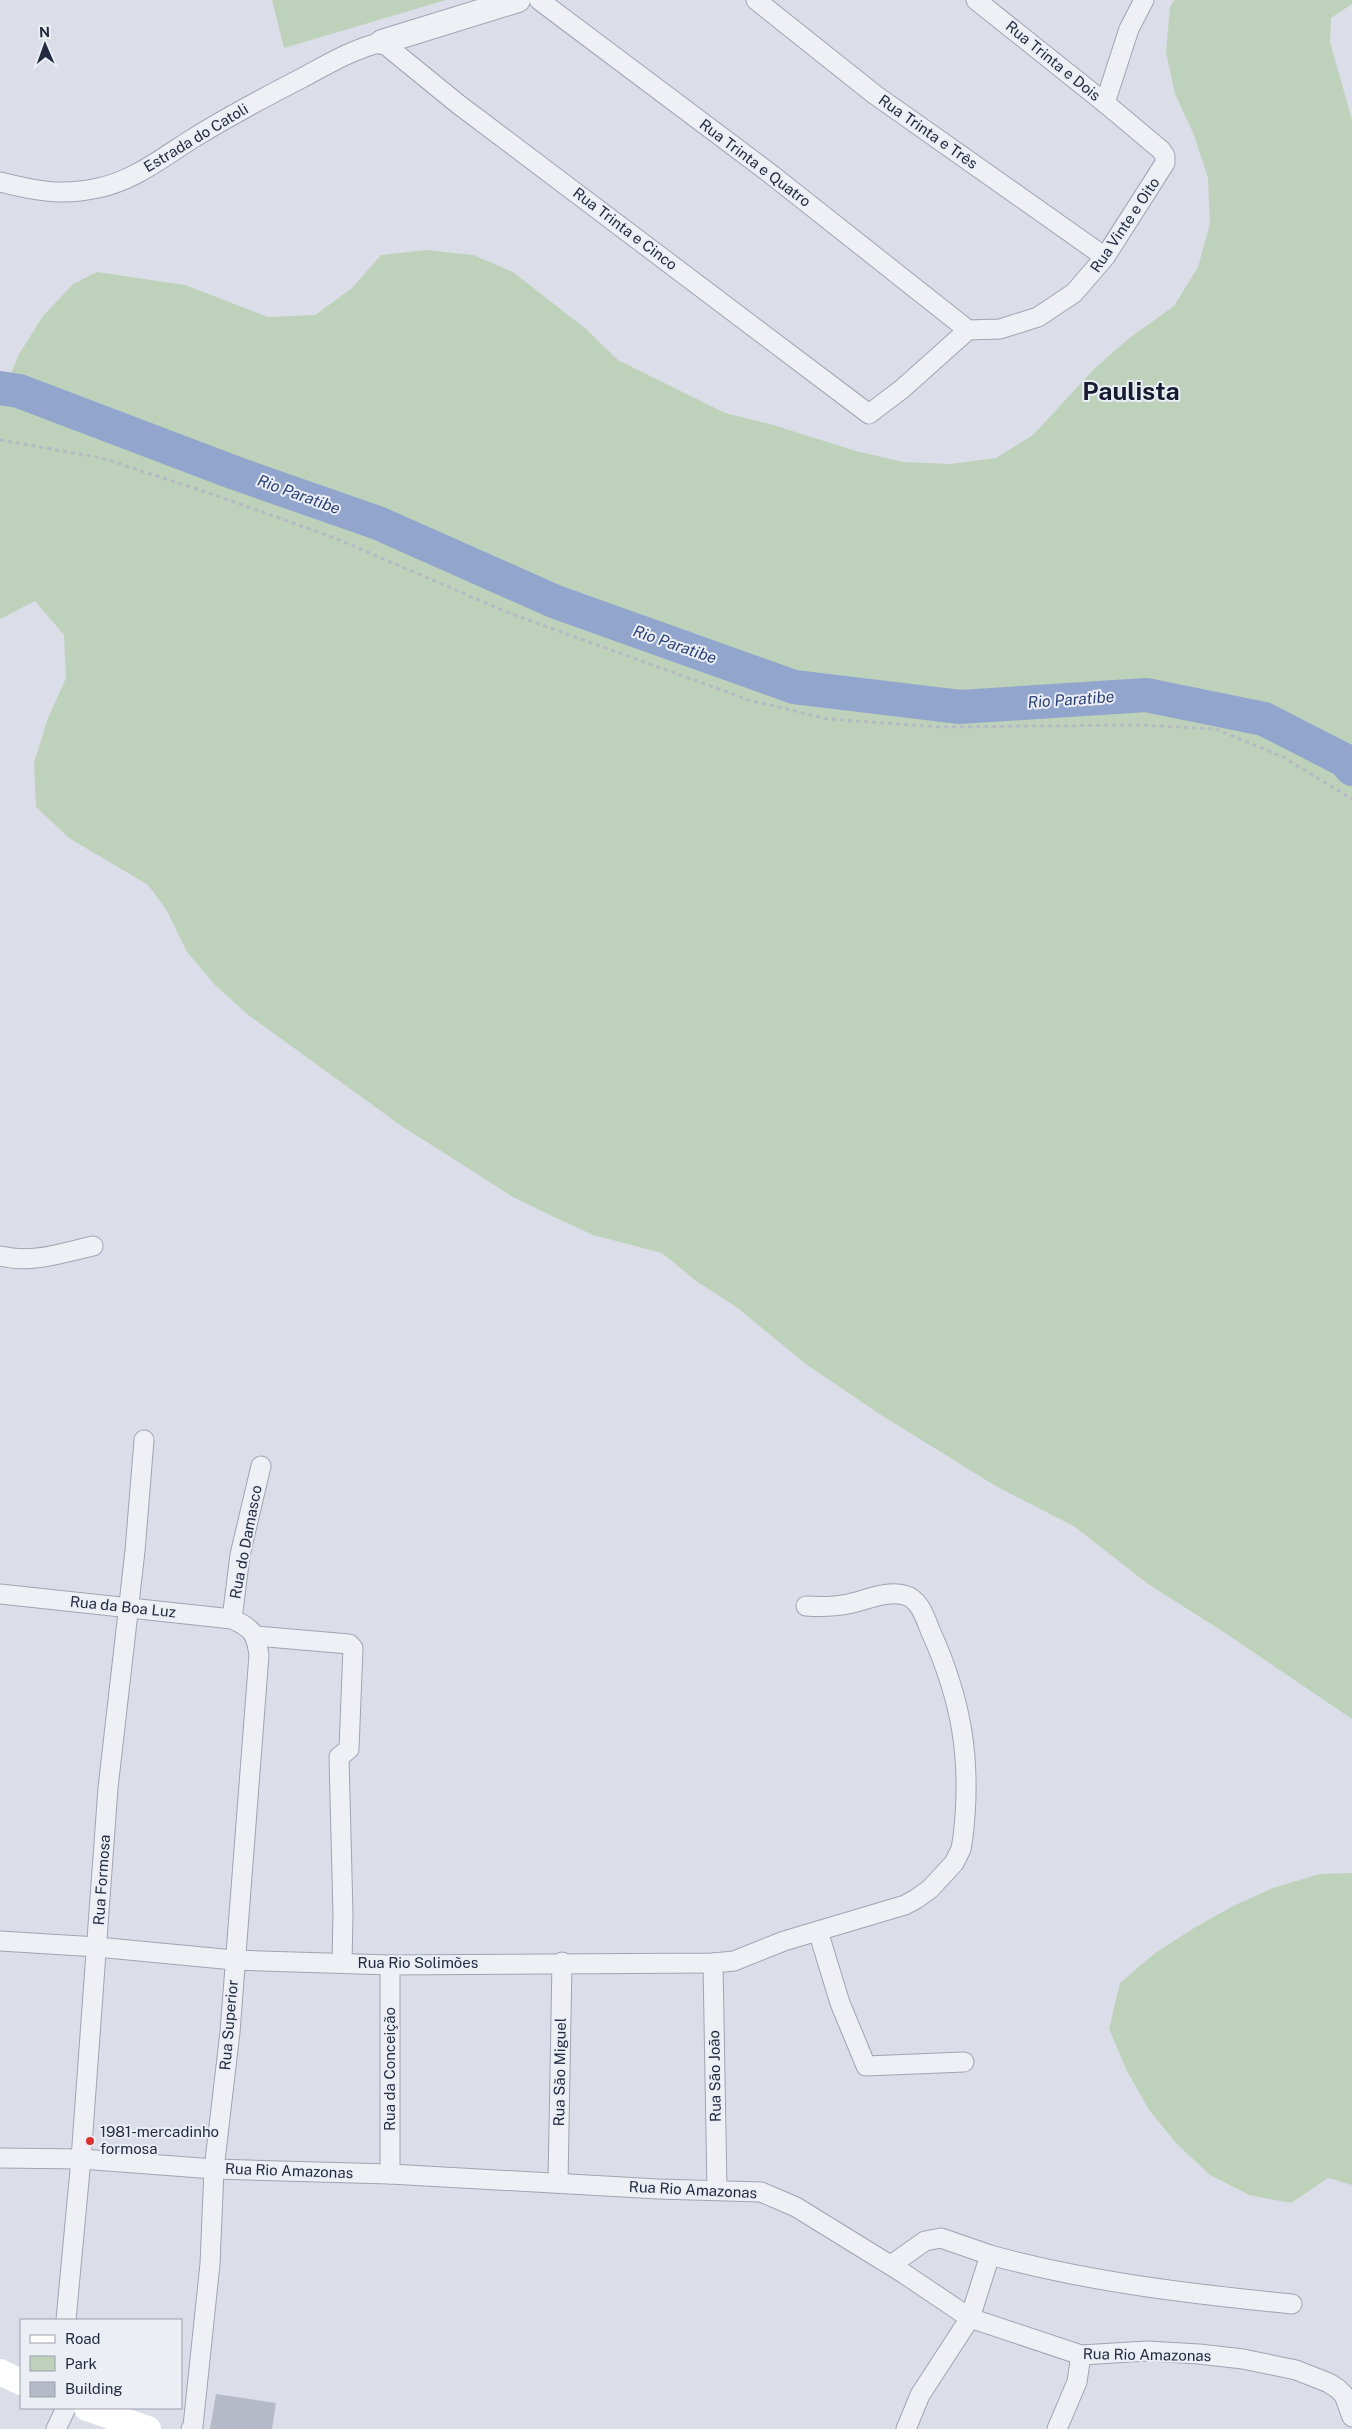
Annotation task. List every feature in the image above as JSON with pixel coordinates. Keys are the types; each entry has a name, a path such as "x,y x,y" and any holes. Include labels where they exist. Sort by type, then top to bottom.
{"main road":[{"path":"0,2372 20,2382"},
{"path":"90,2409 148,2429"}],"street":[{"path":"382,42 518,0"},
{"name":"Rua Trinta e Quatro","path":"539,0 772,175 968,330"},
{"name":"Rua Trinta e Três","path":"756,0 874,94 1106,257"},
{"name":"Rua Trinta e Dois","path":"976,0 1105,103"},
{"path":"1105,103 1129,29 1144,0"},
{"name":"Estrada do Catoli","path":"0,182 43,192 69,192 112,184 131,177 196,137 335,60 362,48 382,42"},
{"name":"Rua Trinta e Cinco","path":"382,42 458,104 869,414 902,389 968,330"},
{"name":"Rua Vinte e Oito","path":"968,330 1000,328 1038,317 1074,293 1106,257 1165,163 1165,156 1160,150 1105,103"},
{"path":"0,1256 24,1260 35,1259 93,1246"},
{"name":"Rua Formosa","path":"66,2319 81,2159 108,1788 129,1607 144,1440"},
{"name":"Rua do Damasco","path":"244,1626 240,1555 261,1466"},
{"name":"Rua da Boa Luz","path":"0,1594 129,1607 349,1644 353,1648 349,1749 339,1757 340,1858 343,1914 342,1963"},
{"name":"Rua Rio Solimões","path":"0,1941 97,1947 234,1960 390,1965 562,1962 713,1963 734,1961 784,1942 916,1900 930,1889 954,1863 961,1849 965,1824 965,1740 961,1716 943,1658 924,1615 913,1600 902,1594 826,1608 806,1606"},
{"name":"Rua Superior","path":"191,2429 193,2426 210,2264 214,2168 230,2032 234,1960 259,1655 244,1626"},
{"path":"824,1929 840,2003 866,2066 964,2062"},
{"name":"Rua São Miguel","path":"558,2182 562,1962"},
{"name":"Rua São João","path":"713,1963 717,2190"},
{"name":"Rua da Conceição","path":"390,1965 390,2174"},
{"name":"Rua Rio Amazonas","path":"0,2158 81,2159 214,2168 390,2174 658,2189 749,2190 772,2196 796,2207 891,2265 970,2318 1081,2355 1147,2351 1199,2354 1243,2359 1296,2370 1329,2383 1338,2389 1344,2395 1352,2417"},
{"path":"891,2265 925,2241 940,2238 990,2255 1089,2278 1226,2298 1292,2304"},
{"path":"906,2429 920,2395 970,2318 990,2255"},
{"path":"1057,2429 1077,2382 1081,2355"},
{"path":"56,2429 66,2409"}],"path":[{"path":"0,440 102,458 227,500 344,541 510,613 749,700 828,719 941,727 1139,725 1216,729 1282,757 1352,799"}],"green space":[{"path":"272,0 446,0 284,48"},
{"path":"1174,0 1352,0 1352,4 1331,18 1330,42 1352,120 1352,1719 1222,1631 1148,1584 1075,1527 994,1485 881,1415 807,1365 735,1306 696,1281 662,1253 593,1235 513,1197 400,1125 247,1014 215,985 187,952 166,909 148,885 69,838 36,807 34,763 48,718 66,678 64,635 35,601 0,619 0,400 19,354 43,316 73,284 97,272 185,285 268,317 315,315 352,288 381,255 427,250 473,255 513,272 586,329 618,360 725,413 770,424 856,451 903,462 950,464 996,458 1033,435 1094,369 1128,339 1174,306 1198,267 1210,224 1208,178 1194,135 1175,94 1166,52 1170,7"},
{"path":"1352,1873 1352,2185 1328,2178 1291,2203 1249,2195 1210,2175 1177,2144 1149,2110 1127,2071 1109,2029 1120,1983 1154,1954 1233,1906 1273,1888 1320,1874"}],"building":[{"path":"216,2394 276,2403 272,2429 210,2429"}],"waterway":[{"name":"Rio Paratibe","path":"0,388 19,391 235,473 378,523 556,602 794,687 960,707 1146,695 1264,719 1344,760 1352,769"}],"place":[{"name":"1981-mercadinho formosa","path":"90,2141"}],"district":[{"name":"Paulista","path":"1131,391"}]}
